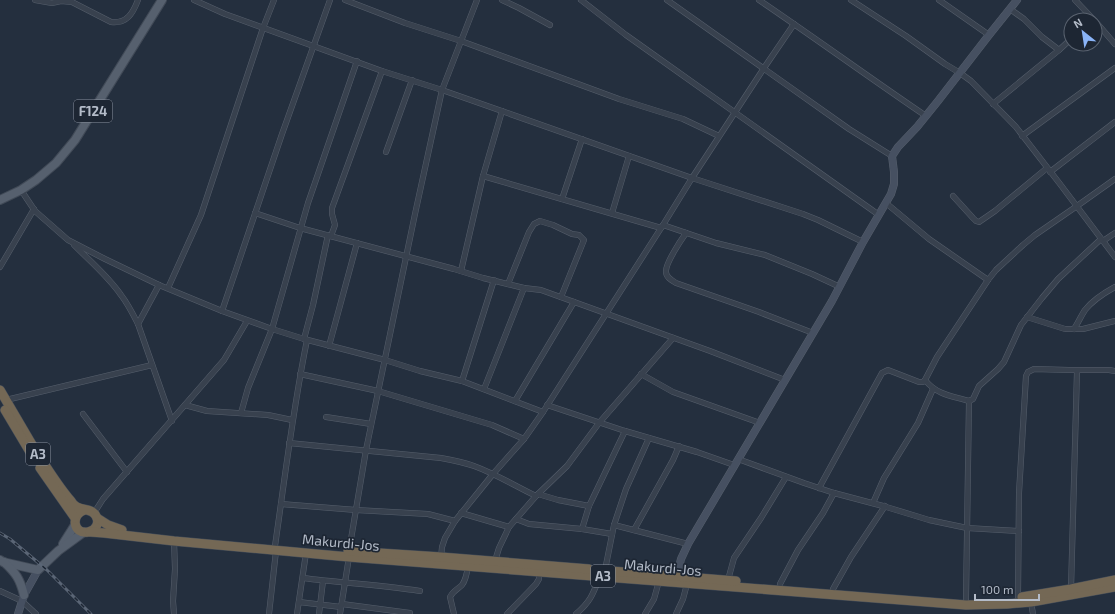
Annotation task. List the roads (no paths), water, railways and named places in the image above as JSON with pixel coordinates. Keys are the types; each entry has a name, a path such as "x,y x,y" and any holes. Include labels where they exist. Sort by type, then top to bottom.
{"highway":[{"name":"A3","path":"0,390 15,429 75,522 78,530 87,532"},
{"name":"A3","path":"3,401 45,466 72,503 92,513"},
{"path":"75,522 79,513 92,513 97,525 93,531 87,532"},
{"name":"Makurdi-Jos","path":"92,513 108,526 129,532 276,548 306,553 349,554"},
{"name":"Makurdi-Jos","path":"87,532 174,541 349,554 441,560 495,561 659,581 677,579 687,584 966,605 1031,602 1115,587"},
{"name":"Makurdi-Jos","path":"441,560 468,566 540,572 602,573 677,579 728,580 966,599 1007,599 1071,589 1115,580"}],"main road":[{"name":"F124","path":"0,200 21,190 36,180 56,163 75,140 162,0"},
{"path":"58,551 70,534 75,522"},
{"path":"2,561 38,570 58,551 87,532"},
{"path":"2,561 14,572 21,583 23,598"}],"street":[{"path":"36,0 72,2 111,22 118,23 130,16 138,0"},
{"path":"194,0 225,14 382,71 442,90 692,178 802,214 818,220 863,242"},
{"path":"168,288 201,215 274,0"},
{"path":"222,311 330,0"},
{"path":"345,0 405,23 461,41 619,99 682,119 720,136"},
{"path":"340,614 371,424 442,90 477,0"},
{"path":"502,0 550,25"},
{"path":"581,0 626,35 879,215"},
{"path":"667,0 849,129 892,156"},
{"path":"759,0 926,116"},
{"path":"851,0 971,81 1016,127 1115,257"},
{"path":"939,0 989,35"},
{"path":"677,579 681,559 688,544 840,287 863,242 886,203 894,184 892,156 898,147 926,116 1017,0"},
{"path":"1075,0 1086,12"},
{"path":"1010,9 1024,19 1042,37 1059,50"},
{"path":"441,560 442,547 445,538 454,521 524,439 543,412 692,178 794,24"},
{"path":"1103,31 1115,44"},
{"path":"993,104 1063,46"},
{"path":"241,413 248,388 272,329 300,228 357,61"},
{"path":"1022,136 1115,68"},
{"path":"269,614 292,420 313,305 330,236 335,225 332,208 382,71"},
{"path":"386,152 412,80"},
{"path":"461,270 483,176 502,111"},
{"path":"953,196 976,221 980,222 1115,122"},
{"path":"562,199 582,139"},
{"path":"612,213 629,156"},
{"path":"483,176 662,226 716,243 765,255 840,287"},
{"path":"819,488 882,373 888,370 918,382 925,380 937,357 996,270 1035,235 1115,179"},
{"path":"21,190 34,209 68,240 113,284 122,295 138,324 172,421"},
{"path":"886,203 936,243 988,280"},
{"path":"0,267 34,209"},
{"path":"255,213 300,228 461,270 508,284 541,290 710,351 785,380"},
{"path":"508,284 529,232 535,223 540,221 572,234 579,235 584,240 561,297"},
{"path":"686,233 666,266 669,279 676,283 760,312 813,333"},
{"path":"969,401 973,399 979,386 1004,362 1021,325 1058,279 1102,240 1115,233"},
{"path":"68,240 105,260 159,285 247,321 306,340 385,360 420,372 462,381 543,412"},
{"path":"329,346 357,243"},
{"path":"462,381 494,280"},
{"path":"138,324 159,285"},
{"path":"1074,329 1085,310 1095,300 1115,287"},
{"path":"484,389 524,288"},
{"path":"516,401 574,302"},
{"path":"1027,317 1061,328 1074,329 1083,329 1115,321"},
{"path":"1080,320 1083,329"},
{"path":"92,513 224,360 247,321"},
{"path":"495,561 499,548 509,527 537,495 567,466 599,423 673,338"},
{"path":"3,401 152,365"},
{"path":"1018,597 1019,493 1026,376 1028,372 1034,369 1115,370"},
{"path":"1071,589 1077,370"},
{"path":"300,374 378,391 492,425 524,439"},
{"path":"641,374 673,392 760,423"},
{"path":"925,380 933,389 942,394 969,401"},
{"path":"873,503 884,478 918,423 933,389"},
{"path":"966,599 969,401"},
{"path":"185,405 207,411 268,415 292,420"},
{"path":"547,405 625,431 786,476 834,493 885,506 929,520 967,528 1019,531"},
{"path":"83,414 127,472"},
{"path":"326,417 371,424"},
{"path":"582,529 589,506 625,431"},
{"path":"576,614 590,600 602,573 614,525 626,489 649,438"},
{"path":"289,443 441,458 473,466 537,495 589,506"},
{"path":"634,530 673,460 679,446"},
{"path":"728,580 734,558 786,476"},
{"path":"780,584 798,550 823,513 834,493"},
{"path":"281,504 428,514 454,521"},
{"path":"833,589 851,557 885,506"},
{"path":"461,513 509,527"},
{"path":"516,519 529,524 582,529 612,534"},
{"path":"614,525 688,544"},
{"path":"174,541 174,614"},
{"path":"297,614 306,553"},
{"path":"454,614 450,597 463,584 467,576 468,566"},
{"path":"18,614 23,598 38,570"},
{"path":"507,614 536,584 539,579 540,572"},
{"path":"303,578 420,591"},
{"path":"319,614 323,581"},
{"path":"645,614 654,599 659,581"},
{"path":"676,614 683,599 687,584"},
{"path":"0,591 23,598 34,613"},
{"path":"299,602 410,613"},
{"path":"1031,602 1032,614"}],"railway":[{"path":"0,533 10,539 47,570 91,614"}]}
